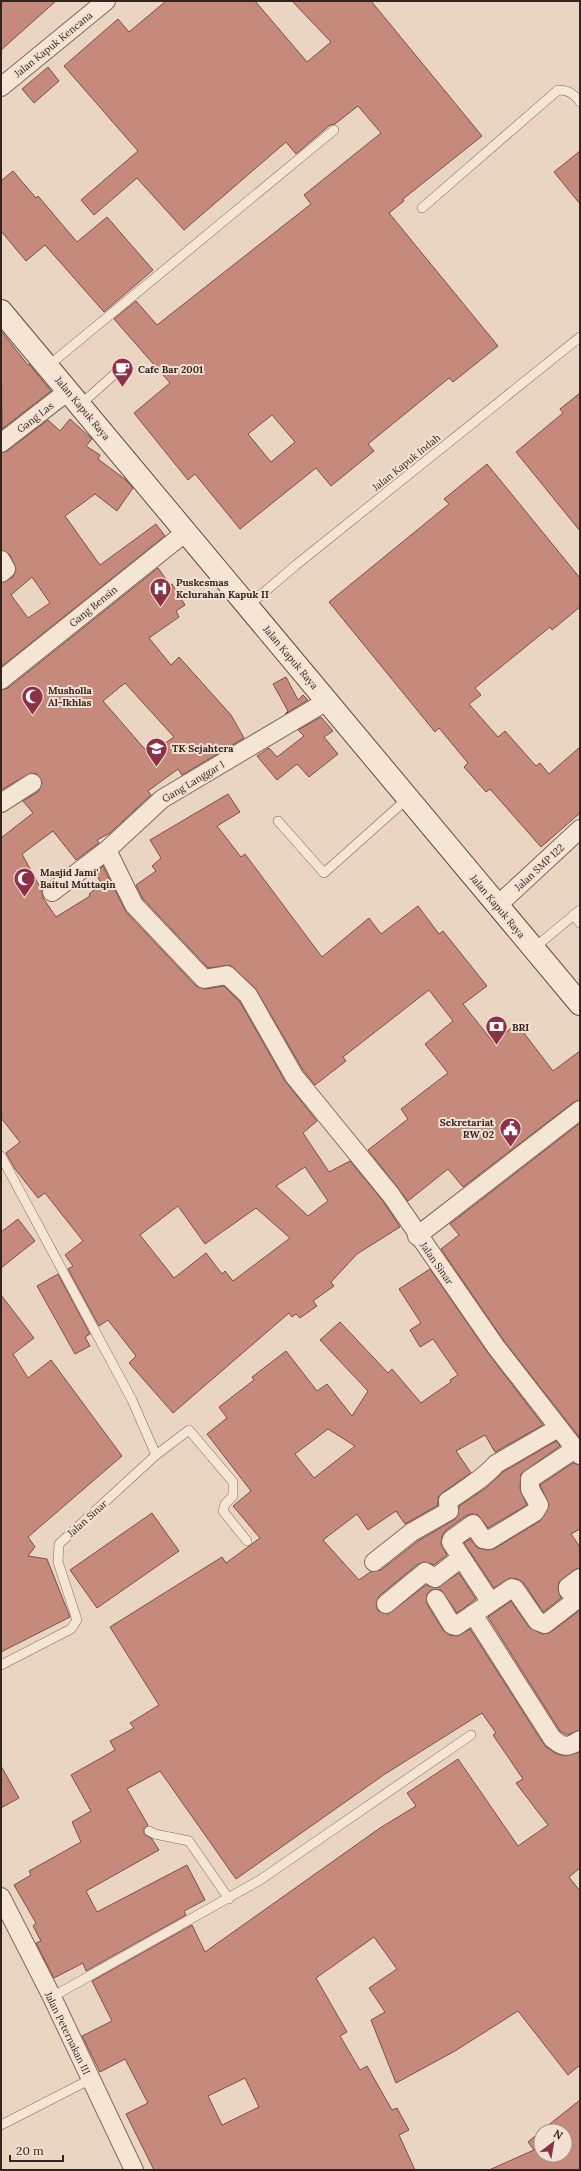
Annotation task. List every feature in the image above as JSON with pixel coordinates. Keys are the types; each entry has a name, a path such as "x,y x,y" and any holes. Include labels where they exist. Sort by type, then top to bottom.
{"main road":[{"name":"Jalan Kapuk Raya","path":"1,311 580,1004"}],"street":[{"name":"Jalan Kapuk Kencana","path":"1,87 106,1"},
{"name":"Gang Las","path":"1,443 59,398 75,399"},
{"name":"Gang Bensin","path":"1,680 186,532"},
{"path":"1,560 6,570 1,573"},
{"name":"Gang Langgar I","path":"52,892 107,850 162,799 327,701"},
{"path":"1,804 32,783"},
{"name":"Jalan SMP 122","path":"498,905 580,829"},
{"path":"107,850 134,906 204,979 228,975 248,996 294,1076 391,1195 417,1236"},
{"name":"Jalan Sinar","path":"578,1452 496,1347 417,1236 580,1110"},
{"path":"374,1562 412,1532 449,1511 448,1501 478,1480 496,1464 558,1428"},
{"path":"490,1601 450,1542 473,1524 483,1539 489,1540 535,1512 538,1506 530,1489 530,1479 578,1452"},
{"path":"386,1604 425,1572 435,1578 461,1558"},
{"path":"436,1599 454,1626 512,1588 515,1589 537,1621 545,1624 576,1600 577,1598 568,1590 568,1587 580,1578"},
{"path":"472,1614 552,1738 560,1746 570,1747 580,1740"},
{"name":"Jalan Peternakan III","path":"1,1897 52,1997 134,2170"}],"lane":[{"path":"422,208 558,90 566,90 574,94 580,102"},
{"path":"48,366 334,130"},
{"name":"Jalan Kapuk Indah","path":"248,606 296,565 580,337"},
{"path":"75,399 118,371"},
{"path":"278,821 324,873 408,798"},
{"path":"534,948 577,913 580,923"},
{"path":"1,1156 132,1400 156,1455"},
{"name":"Jalan Sinar","path":"1,1665 71,1629 77,1620 58,1562 59,1544 156,1455 189,1430 233,1482 232,1496 223,1511 247,1541"},
{"path":"52,1997 260,1880 471,1735"},
{"path":"149,1831 155,1834 189,1841 229,1898"},
{"path":"1,2125 91,2080"}],"building":[{"path":"1,1 56,1 1,50"},
{"path":"166,1 255,1 307,62 331,42 292,1 371,1 482,136 403,199 404,201 389,213 498,346 453,382 449,378 368,444 374,451 331,486 316,468 240,529 195,474 188,480 134,413 170,383 114,319 136,301 157,325 311,204 304,195 381,133 358,106 335,124 330,125 296,154 286,142 184,230 137,178 94,215 81,200 138,151 64,66 118,19 129,32","holes":["272,415 295,442 271,462 248,434"]},
{"path":"48,67 59,81 34,103 22,89"},
{"path":"580,151 580,204 554,172"},
{"path":"13,171 36,198 38,196 77,242 107,217 153,270 104,312 45,245 26,261 1,231 1,181"},
{"path":"1,331 51,391 2,429"},
{"path":"580,393 580,531 516,452 563,413 560,409"},
{"path":"70,419 92,439 86,446 100,455 98,459 126,480 133,488 117,511 95,494 65,516 100,565 156,524 165,536 1,667 1,583 13,577 16,569 10,555 1,550 1,453 7,451 48,420 60,431","holes":["32,577 50,603 28,618 11,595"]},
{"path":"487,464 580,578 580,607 552,630 550,627 475,688 481,695 469,704 498,737 505,731 536,766 540,763 549,774 580,747 580,813 541,847 490,789 486,792 464,767 468,763 439,728 435,732 329,602 449,504 444,499"},
{"path":"158,568 170,585 172,584 185,605 176,611 179,617 149,638 171,665 179,657 231,715 244,738 182,775 178,769 148,791 151,795 110,833 97,840 99,843 76,860 53,831 22,854 42,891 43,898 56,917 90,896 89,894 102,884 95,873 103,866 126,912 196,986 205,989 224,986 240,1002 285,1081 317,1121 303,1133 329,1172 350,1161 383,1201 400,1227 357,1254 331,1282 334,1286 313,1301 317,1306 300,1318 296,1314 292,1317 289,1313 173,1413 129,1363 136,1356 108,1320 99,1326 68,1269 73,1266 65,1255 83,1241 45,1193 38,1198 15,1169 6,1153 20,1142 1,1118 1,838 33,813 23,801 38,792 42,783 37,774 31,773 1,790 1,690 8,688","holes":["125,683 174,737 149,754 103,701","305,1167 328,1201 308,1216 276,1186","178,1206 205,1244 256,1208 290,1238 233,1281 225,1271 222,1274 206,1253 174,1278 140,1235"]},
{"path":"286,677 298,700 303,695 308,700 285,714 288,711 273,684"},
{"path":"321,717 333,731 324,737 338,754 309,777 297,764 277,780 257,756 269,748 277,757 304,736 298,730"},
{"path":"228,794 240,812 217,826 241,857 245,854 322,957 369,918 381,934 418,906 439,934 443,931 487,986 463,1004 493,1042 517,1024 553,1071 580,1051 580,1100 574,1102 463,1187 448,1169 408,1201 368,1150 408,1119 401,1109 448,1073 425,1044 453,1021 429,990 343,1057 346,1061 315,1085 303,1070 255,988 230,965 208,968 143,899 136,885 156,871 152,866 161,858 150,840"},
{"path":"580,1123 580,1438 504,1341 441,1249 459,1235 450,1224"},
{"path":"18,1219 35,1241 1,1268 1,1232"},
{"path":"430,1269 488,1353 543,1425 495,1452 485,1435 456,1451 471,1473 442,1493 438,1497 438,1505 405,1524 396,1511 368,1530 357,1514 323,1540 359,1580 370,1572 381,1570 418,1541 454,1520 458,1515 459,1506 486,1488 503,1472 556,1441 560,1446 521,1474 520,1489 527,1505 488,1528 478,1515 467,1515 446,1530 442,1536 441,1544 447,1555 434,1565 425,1562 418,1564 379,1596 376,1605 378,1611 388,1614 426,1585 436,1588 459,1573 476,1599 457,1613 441,1590 431,1590 427,1594 427,1604 443,1630 449,1635 458,1636 470,1629 545,1746 555,1753 564,1756 580,1752 580,1868 569,1877 580,1891 580,2065 568,2075 518,2011 455,2051 396,2083 371,2020 385,2012 369,1988 397,1969 374,1937 316,1978 347,2032 340,2036 360,2070 367,2066 392,2110 397,2108 409,2130 399,2135 415,2170 154,2170 126,2114 148,2103 125,2059 100,2072 82,2036 112,2021 92,1981 192,1925 205,1952 380,1828 416,1806 407,1793 458,1759 518,1846 548,1825 516,1783 523,1779 493,1735 496,1733 482,1713 385,1774 236,1879 160,1771 127,1789 148,1825 144,1829 144,1834 152,1839 159,1850 86,1891 97,1912 187,1865 205,1900 184,1911 186,1915 86,1971 83,1963 54,1978 36,1943 41,1941 33,1926 36,1923 14,1885 31,1875 29,1871 81,1842 72,1822 91,1811 71,1775 115,1750 110,1741 134,1728 130,1723 159,1705 110,1627 222,1557 226,1563 260,1538 233,1506 251,1491 207,1434 227,1418 219,1407 254,1380 252,1377 286,1351 317,1391 327,1384 352,1416 368,1391 320,1340 340,1322 388,1373 392,1369 421,1403 451,1382 450,1380 458,1375 433,1339 420,1347 410,1330 421,1323 399,1289","holes":["328,1429 355,1446 314,1478 295,1454","245,2078 259,2107 222,2125 208,2096"]},
{"path":"58,1274 90,1334 85,1337 90,1346 75,1354 37,1286"},
{"path":"1,1295 34,1338 13,1354 28,1378 51,1360 122,1456 28,1537 35,1547 28,1556 47,1559 70,1617 1,1652"},
{"path":"573,1463 580,1465 580,1529 571,1534 580,1547 580,1568 574,1570 559,1582 558,1590 561,1598 543,1612 524,1583 518,1579 510,1578 494,1588 464,1543 470,1539 478,1548 487,1550 494,1549 540,1521 549,1505 540,1485"},
{"path":"152,1513 179,1551 97,1608 70,1570"},
{"path":"511,1601 529,1627 542,1634 551,1632 580,1610 580,1730 567,1735 560,1731 488,1617"},
{"path":"1,1766 19,1798 1,1808"},
{"path":"580,2100 580,2170 489,2170 533,2150 533,2163 573,2163 573,2123 551,2123"},
{"path":"533,2138 533,2149 528,2142"}],"place":[{"name":"Cafe Bar 2001","path":"122,388"},
{"name":"Puskesmas Kelurahan Kapuk II","path":"160,608"},
{"name":"Musholla Al-Ikhlas","path":"32,716"},
{"name":"TK Sejahtera","path":"156,768"},
{"name":"Masjid Jami' Baitul Muttaqin","path":"24,898"},
{"name":"BRI","path":"497,1046"},
{"name":"Sekretariat RW 02","path":"510,1148"}]}
